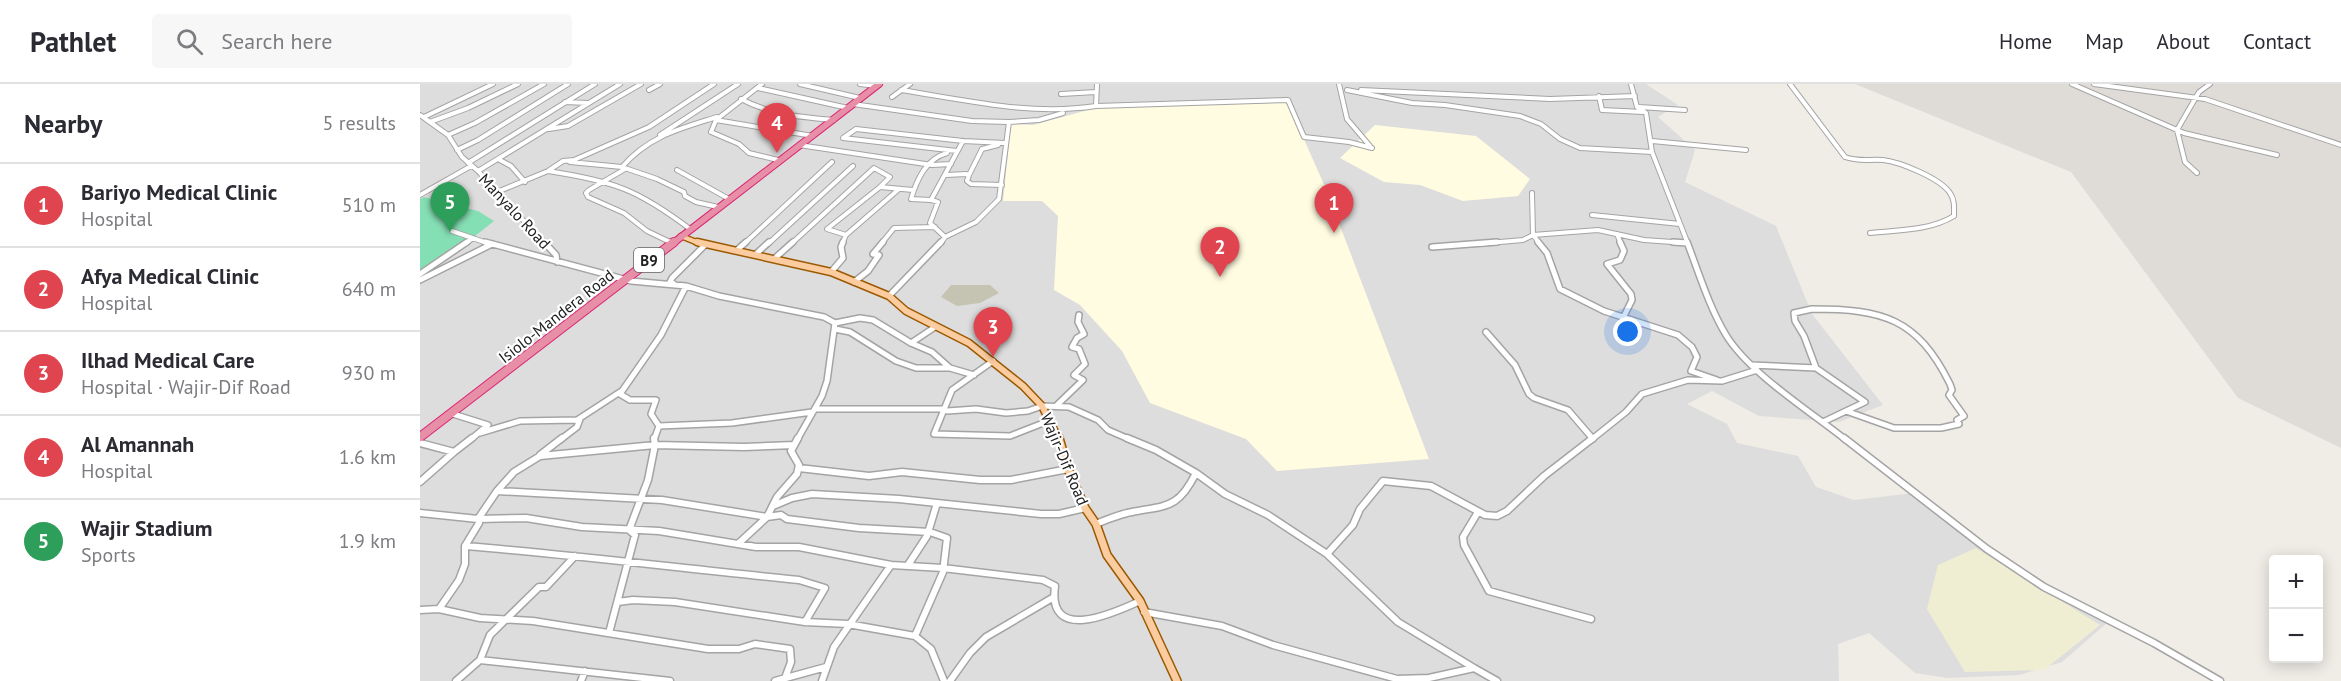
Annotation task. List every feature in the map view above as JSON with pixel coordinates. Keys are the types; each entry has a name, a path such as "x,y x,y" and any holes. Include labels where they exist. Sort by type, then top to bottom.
{"highway":[{"name":"Isiolo-Mandera Road","path":"420,437 453,414 625,278 877,85"}],"main road":[{"name":"Wajir-Dif Road","path":"681,236 705,245 756,254 831,272 889,296 906,311 969,343 1023,386 1042,406 1051,420 1068,469 1085,508 1096,524 1107,555 1140,602 1177,681"}],"street":[{"path":"422,116 493,84"},
{"path":"430,122 468,108 518,84"},
{"path":"448,135 475,123 544,84"},
{"path":"457,150 478,140 568,84"},
{"path":"420,193 427,191 563,102 595,84"},
{"path":"478,171 620,84"},
{"path":"547,129 568,126 641,84"},
{"path":"649,90 660,84"},
{"path":"497,192 525,182 563,161 574,160 649,127 714,84"},
{"path":"672,243 647,231 624,213 588,197 586,193 623,168 635,152 738,84"},
{"path":"762,84 716,120 711,132 739,144 749,153 778,160"},
{"path":"800,84 860,98"},
{"path":"860,84 877,85"},
{"path":"892,97 910,84"},
{"path":"1096,106 1097,84"},
{"path":"1631,84 1637,107"},
{"path":"1790,84 1845,157 1853,160 1887,161 1938,182 1950,192 1954,203 1954,216 1949,221 1937,226 1870,233"},
{"path":"2072,84 2177,130 2277,155"},
{"path":"2094,84 2197,98 2341,145"},
{"path":"2197,173 2185,162 2177,130 2199,92 2210,84"},
{"path":"758,88 850,106 972,121 1009,122 1039,120 1096,106 1288,100 1304,136 1308,139 1349,142 1372,148 1346,120 1342,111 1340,86"},
{"path":"1340,86 1347,90 1412,103 1445,105 1520,116 1540,124 1560,139 1580,148 1652,152"},
{"path":"901,90 1042,112 1070,111"},
{"path":"1347,90 1550,99 1635,96"},
{"path":"1061,93 1096,92"},
{"path":"1599,96 1602,110 1646,112"},
{"path":"741,99 758,108 785,115 834,120"},
{"path":"563,102 588,103"},
{"path":"1637,107 1685,110"},
{"path":"1637,107 1646,112"},
{"path":"1646,112 1644,123 1652,141 1652,152 1727,337 1757,370 1987,549 2044,587 2154,643 2220,681"},
{"path":"659,136 722,115"},
{"name":"Manyalo Road","path":"422,116 448,135 469,164 556,255 557,262 640,283 686,286 719,296 824,317 835,326 850,332 896,361 916,368 950,368 974,375"},
{"path":"716,120 813,136"},
{"path":"889,296 938,248 945,237 972,224 999,199 1009,122"},
{"path":"957,151 843,138 856,129 963,141 1005,142"},
{"path":"932,200 963,141"},
{"path":"1652,141 1746,150"},
{"path":"1002,185 971,184 967,181 982,149 1005,142"},
{"path":"799,145 951,164"},
{"path":"945,237 930,223 938,202 911,199 913,190 930,163 939,154 957,151"},
{"path":"498,159 517,171 525,182"},
{"path":"563,161 623,168 667,183 696,202 718,207"},
{"path":"737,250 832,162"},
{"path":"756,254 853,166"},
{"path":"774,259 874,168 890,177 827,229 846,235"},
{"path":"677,170 729,199"},
{"path":"548,171 604,181 640,195 690,229"},
{"path":"946,175 969,175"},
{"path":"880,187 913,190"},
{"path":"831,272 843,258 841,247 846,235 884,205 899,189"},
{"path":"1532,193 1533,235 1546,253 1560,290 1623,318 1662,328 1688,340 1697,357 1691,371 1722,381"},
{"path":"1592,215 1680,224"},
{"path":"854,282 868,271 879,255 873,254 894,228 935,227"},
{"path":"1432,247 1523,240 1533,235 1598,230 1644,240 1687,243"},
{"path":"452,231 557,262"},
{"path":"1617,234 1624,251 1620,260 1607,264 1631,294 1632,300 1623,318"},
{"path":"420,273 473,238"},
{"path":"420,280 492,244"},
{"path":"675,285 670,282 672,278 705,245"},
{"path":"480,433 520,421 580,419 620,392 661,335 686,286"},
{"path":"1823,422 1864,402 1816,368 1804,336 1795,321 1794,313 1813,309 1848,312 1862,310 1919,336 1949,381 1952,390 1949,394 1964,416 1957,420 1959,424 1949,427 1894,428 1846,411"},
{"path":"1055,407 1066,400 1074,386 1083,380 1074,375 1085,364 1084,358 1079,349 1072,347 1077,338 1084,334 1078,322 1079,315"},
{"path":"799,468 790,451 827,381 835,326 866,318 937,355 950,368"},
{"path":"911,343 935,327"},
{"path":"1486,332 1515,365 1529,394 1534,398 1568,410 1593,439"},
{"path":"993,361 952,390 942,409 934,434 936,436 1010,436 1051,420"},
{"path":"1752,365 1816,368"},
{"path":"1327,554 1353,525 1360,509 1383,481 1431,486 1491,517 1507,511 1544,476 1626,412 1642,394 1688,380 1722,381 1757,370"},
{"path":"620,392 621,396 630,400 656,400 651,414 659,426 732,423 813,411 976,409 1006,412 1028,411 1042,406 1069,408 1098,420 1108,430 1156,450 1196,473 1225,494 1268,515 1327,554 1398,622 1497,681"},
{"path":"420,482 488,425 453,414"},
{"path":"439,609 464,573 465,546 479,523 478,519 497,491 514,472 540,456 577,427 580,419"},
{"path":"628,530 648,480 655,444 654,438 659,426"},
{"path":"420,443 454,452"},
{"path":"540,456 655,444 744,447 794,445"},
{"path":"799,468 869,476 902,472 980,480 1011,480 1068,469"},
{"path":"739,543 767,517 772,506 799,468"},
{"path":"1096,524 1135,511 1162,508 1178,503 1185,495 1196,473"},
{"path":"497,491 527,490 570,496 662,500 720,512 767,517 781,515 787,519 859,528 930,532 947,538 943,568 915,636"},
{"path":"772,506 792,498 812,494 937,503 1041,514 1059,514 1085,508"},
{"path":"908,565 935,522 937,503"},
{"path":"1478,512 1464,537 1464,545 1489,591 1591,619"},
{"path":"420,513 478,519 526,518 582,527 658,531 756,547 799,547 891,565 943,568 1050,582 1055,586 1055,608 1067,618 1077,622 1115,613 1140,602"},
{"path":"609,633 635,535 628,530"},
{"path":"465,546 581,555 626,563 776,577 825,588 805,622"},
{"path":"456,681 480,660 490,635 539,587 546,587 575,556"},
{"path":"824,680 826,667 834,647 891,565"},
{"path":"950,681 970,652 986,637 1054,597"},
{"path":"618,602 633,600 675,602 805,622 848,624 915,636 921,638 933,652 944,681"},
{"path":"420,610 439,609 506,620 533,621 708,649 739,649 755,644 781,646 790,649 791,662 785,678"},
{"path":"1144,612 1222,626 1273,645 1397,679 1429,678 1474,668"},
{"path":"480,660 670,681"},
{"path":"774,681 826,667"},
{"path":"581,681 585,671"}],"shaded area":[{"path":"420,84 1646,84 1678,105 1658,117 1695,150 1685,182 1776,226 1812,314 1883,405 1839,422 1759,416 1712,391 1687,404 1727,424 1737,443 1798,456 1816,487 1854,500 1914,493 1999,559 2108,622 2062,662 2019,675 1948,678 1915,673 1869,633 1838,644 1839,681 420,681"},
{"path":"1855,84 2341,84 2341,448 2238,398 2071,172"},
{"path":"1287,101 1326,189 1429,459 1277,471 1246,439 1150,403 1122,351 1080,305 1054,290 1058,216 1042,201 1003,201 1011,124 1033,125 1099,107"},
{"path":"1375,125 1476,136 1530,179 1518,196 1463,201 1420,185 1384,182 1340,158"},
{"path":"951,285 990,285 999,293 980,303 957,306 941,297"}],"green space":[{"path":"424,197 478,211 494,221 465,244 420,272 420,199"},
{"path":"1976,548 2100,625 2044,670 1965,672 1927,609 1938,565"}],"place":[{"name":"Al Amannah","path":"777,153"},
{"name":"Wajir Stadium","path":"450,232"},
{"name":"Bariyo Medical Clinic","path":"1334,233"},
{"name":"Afya Medical Clinic","path":"1220,277"},
{"name":"Ilhad Medical Care","path":"993,357"}]}
